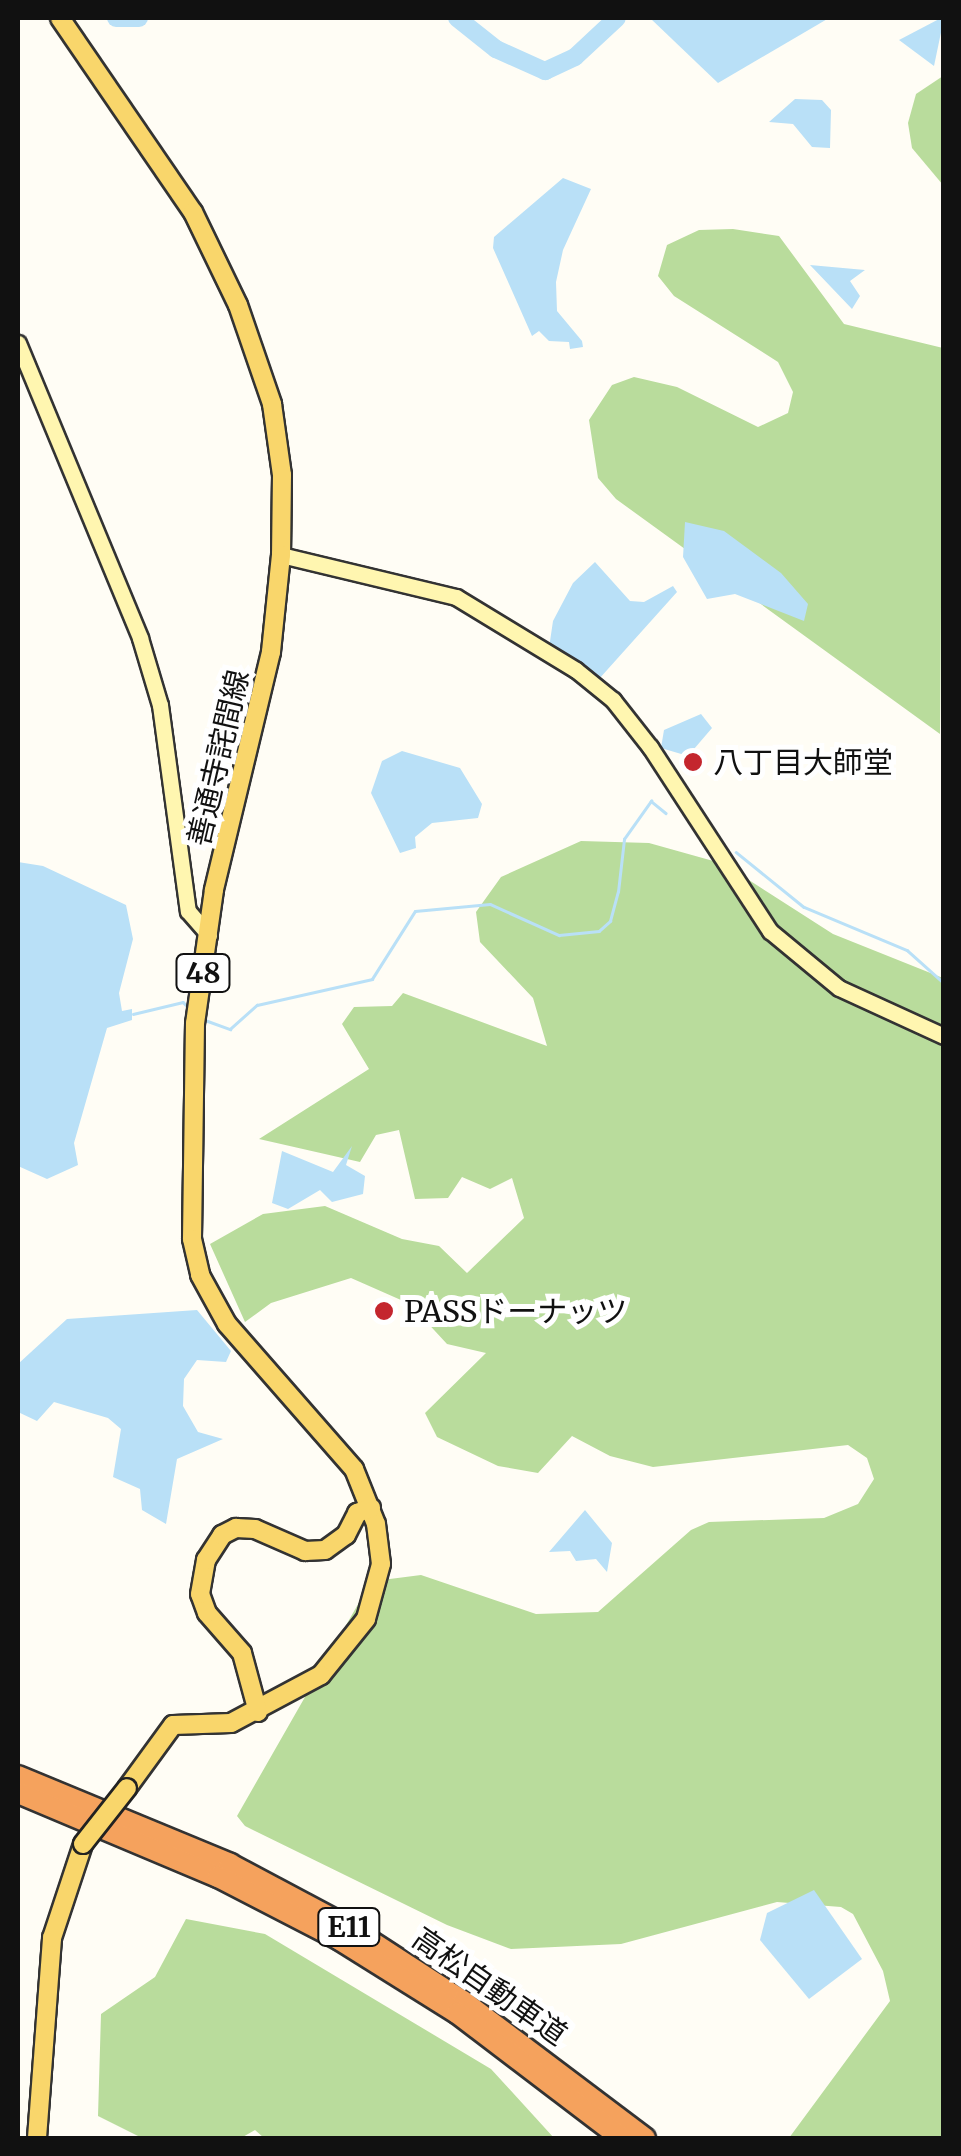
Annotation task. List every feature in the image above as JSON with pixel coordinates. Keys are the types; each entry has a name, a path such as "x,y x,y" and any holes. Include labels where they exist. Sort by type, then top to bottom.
{"highway":[{"name":"高松自動車道","path":"18,1776 230,1864 352,1929 463,2001 645,2138"},
{"name":"高松自動車道","path":"18,1793 218,1877 340,1940 456,2013 621,2138"}],"main road":[{"name":"善通寺詫間線","path":"36,2138 52,1938 83,1844 172,1726 231,1723 258,1712 321,1674 361,1628 381,1564 371,1508 340,1450 228,1324 194,1254 190,1091 209,935 271,652 282,555 282,474 272,404 238,305 193,212 60,18"},
{"path":"258,1712 242,1653 207,1613 200,1594 206,1560 222,1535 236,1528 256,1529 306,1551 326,1550 346,1535 358,1512 371,1508"}],"street":[{"path":"18,342 140,638 160,704 188,911 209,935"},
{"path":"282,555 456,597 576,670 613,700 650,747 770,931 839,988 944,1036"}],"green space":[{"path":"943,76 943,185 912,148 908,123 916,94"},
{"path":"733,229 779,236 844,324 943,348 940,734 616,499 598,478 589,420 612,385 634,377 677,387 758,427 788,413 793,392 778,362 674,296 658,276 667,245 699,230"},
{"path":"581,841 649,843 724,864 833,934 943,978 943,2138 789,2138 890,2001 883,1971 853,1914 841,1907 777,1902 621,1944 511,1949 447,1925 245,1826 237,1816 365,1592 382,1580 421,1575 536,1614 598,1612 691,1530 709,1522 824,1518 858,1504 874,1479 867,1458 848,1445 653,1467 610,1456 572,1436 538,1473 498,1466 437,1437 425,1413 486,1353 447,1344 410,1304 351,1278 271,1303 245,1322 210,1244 263,1214 325,1206 402,1239 439,1246 467,1273 524,1218 512,1178 490,1189 462,1177 448,1198 415,1199 399,1130 376,1135 360,1162 259,1139 369,1069 342,1024 354,1007 392,1006 403,993 547,1046 533,998 480,942 476,912 501,877"},
{"path":"186,1919 265,1934 491,2069 554,2138 264,2138 255,2130 241,2138 142,2138 98,2116 101,2014 155,1977"}],"water":[{"path":"650,18 829,18 718,83"},
{"path":"941,18 934,66 899,40"},
{"path":"795,99 822,100 831,110 830,148 812,147 793,124 769,122"},
{"path":"563,178 591,189 563,250 556,282 557,311 582,341 583,347 570,349 569,342 549,341 539,331 532,336 493,248 494,237"},
{"path":"810,265 865,270 850,281 860,296 852,309"},
{"path":"685,522 724,531 781,573 808,604 804,621 735,594 707,599 683,557"},
{"path":"595,562 630,601 644,602 673,586 677,592 599,679 549,648 553,621 573,583"},
{"path":"701,714 712,728 688,756 661,748 664,730"},
{"path":"402,751 460,768 482,804 478,818 432,823 415,837 416,848 400,853 371,793 382,761"},
{"path":"18,862 43,866 126,905 133,939 119,993 122,1011 132,1009 132,1020 107,1028 74,1143 78,1165 47,1179 18,1166"},
{"path":"352,1146 346,1165 365,1176 363,1194 332,1202 320,1190 288,1209 272,1203 282,1151 333,1172"},
{"path":"197,1310 231,1351 226,1362 197,1360 184,1379 183,1406 198,1432 223,1439 177,1459 166,1524 142,1510 140,1489 113,1477 121,1429 108,1418 54,1402 37,1421 18,1412 18,1364 67,1319"},
{"path":"585,1510 612,1543 607,1572 596,1559 576,1561 570,1551 549,1552"},
{"path":"814,1890 862,1959 809,1999 760,1940 767,1913"}],"waterway":[{"path":"116,18 139,18"},
{"path":"457,18 496,49 545,71 575,57 617,18"},
{"path":"205,1020 230,1029 257,1005 372,979 415,911 490,904 559,935 599,931 610,921 618,892 624,839 651,801 666,813"},
{"path":"736,852 804,907 907,950 944,983"},
{"path":"133,1014 183,1002 188,1007"}],"place":[{"name":"八丁目大師堂","path":"693,762"},
{"name":"PASSドーナッツ","path":"384,1311"}]}
